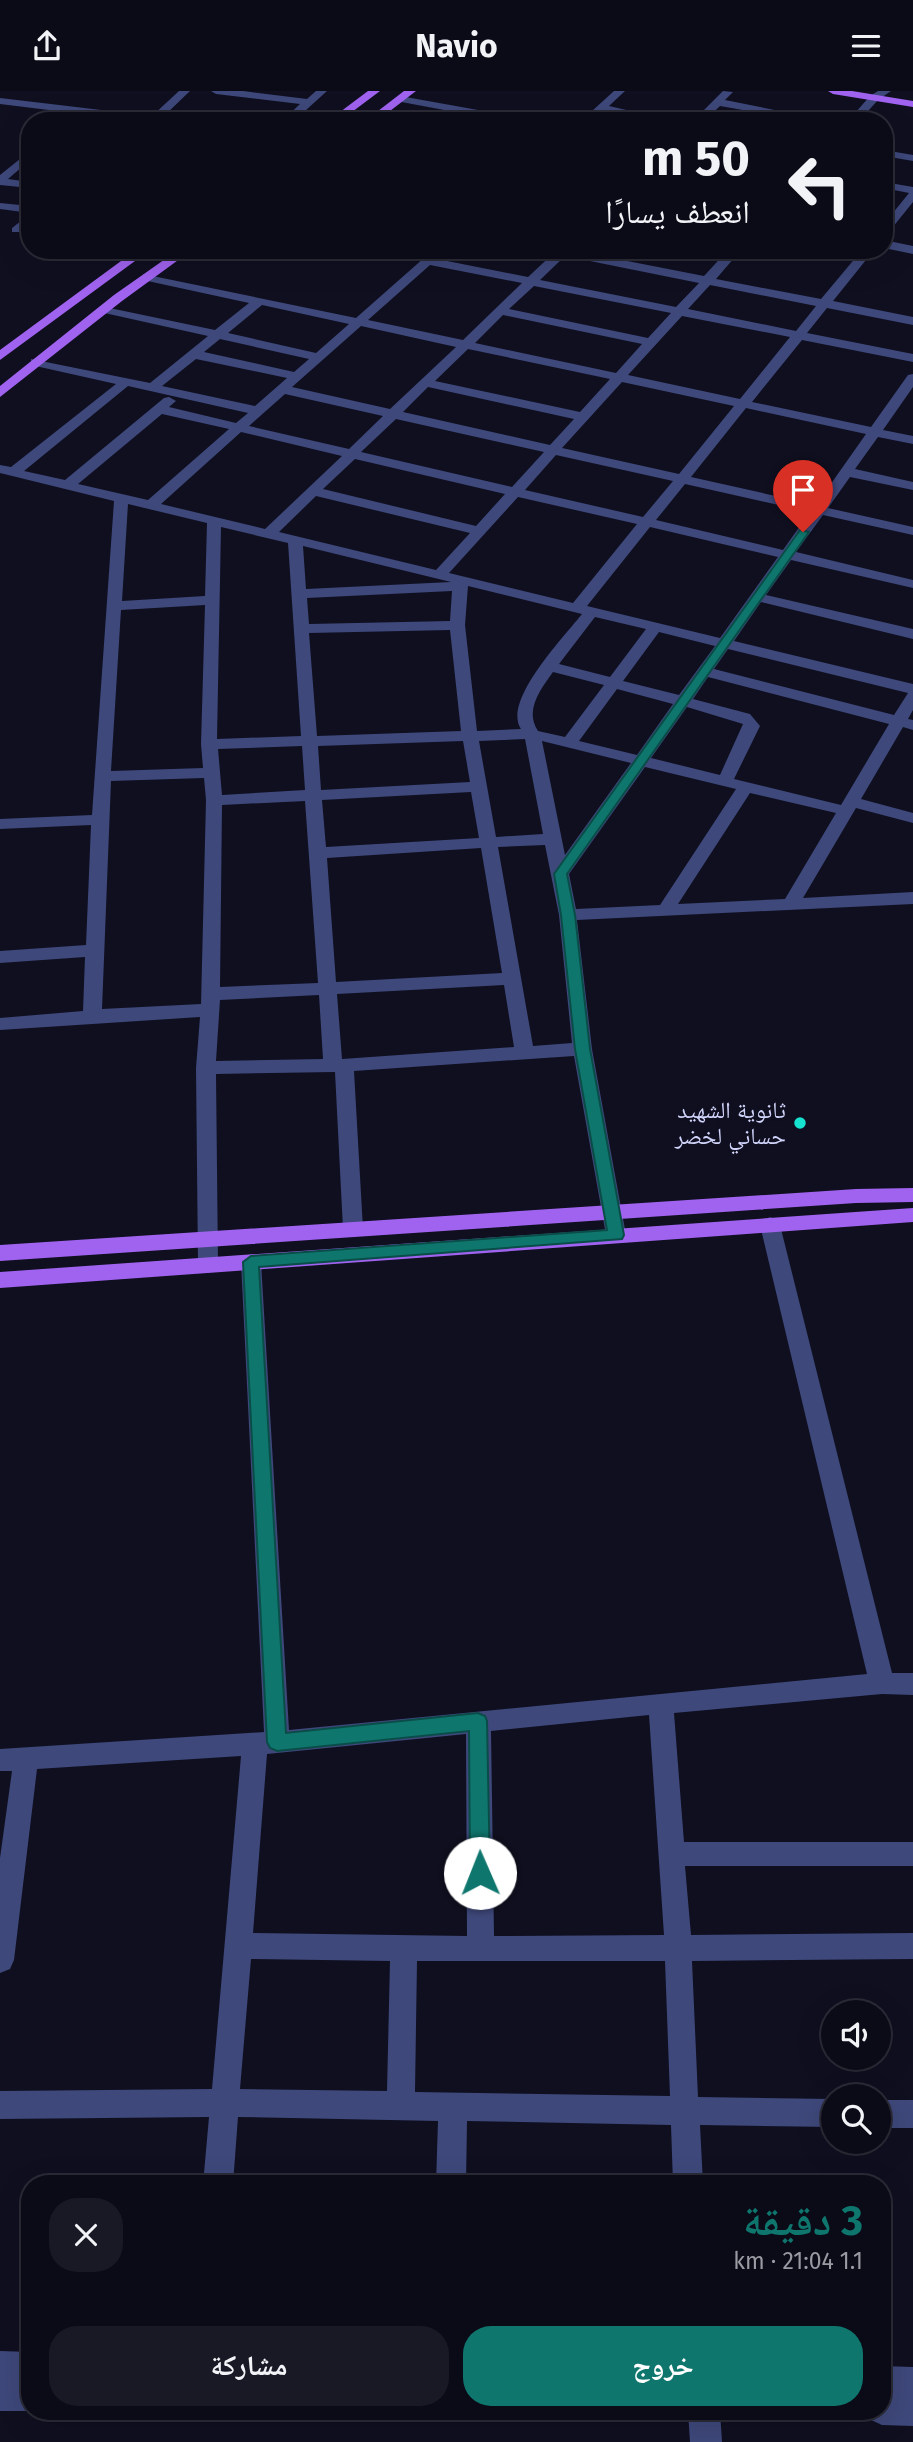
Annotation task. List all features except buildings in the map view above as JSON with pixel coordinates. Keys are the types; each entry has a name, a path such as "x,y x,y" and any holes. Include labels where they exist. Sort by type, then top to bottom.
{"main road":[{"path":"345,112 375,91"},
{"path":"382,112 411,91"},
{"path":"833,91 880,94"},
{"path":"861,91 913,102"},
{"path":"0,356 132,259"},
{"path":"0,393 104,309 173,259"},
{"path":"0,1253 856,1196 913,1195"},
{"path":"0,1280 913,1215"}],"street":[{"path":"168,112 185,91"},
{"path":"216,91 309,102"},
{"path":"297,112 322,91"},
{"path":"596,112 620,91"},
{"path":"707,112 729,91"},
{"path":"862,112 880,94"},
{"path":"60,108 70,99"},
{"path":"400,99 472,112"},
{"path":"0,101 84,112"},
{"path":"717,102 774,112"},
{"path":"600,109 617,112"},
{"path":"893,155 913,158"},
{"path":"0,181 21,167"},
{"path":"0,181 21,184"},
{"path":"893,187 913,193 893,219"},
{"path":"0,206 21,209"},
{"path":"16,230 21,225"},
{"path":"893,246 913,250"},
{"path":"269,533 554,259"},
{"path":"603,259 913,321"},
{"path":"440,574 708,280 723,259"},
{"path":"616,1235 583,1049 568,915 532,734 524,722 526,705 535,686 551,667 585,609 647,522 861,259"},
{"path":"152,505 428,261 913,358"},
{"path":"147,277 913,440"},
{"path":"153,387 259,301"},
{"path":"104,309 319,357"},
{"path":"500,311 651,342"},
{"path":"240,364 263,345"},
{"path":"193,354 297,376"},
{"path":"36,362 258,411"},
{"path":"561,874 875,432 906,399 913,378"},
{"path":"7,471 127,381"},
{"path":"426,383 583,417"},
{"path":"282,389 913,531"},
{"path":"69,484 178,393"},
{"path":"159,409 913,584"},
{"path":"7,471 913,689"},
{"path":"848,472 913,486"},
{"path":"313,491 480,531"},
{"path":"92,1016 100,820 121,497"},
{"path":"208,1265 206,1068 214,800 209,744 214,519"},
{"path":"295,539 328,989 353,1229"},
{"path":"300,594 484,585"},
{"path":"460,586 457,625 470,737 486,845 524,1054"},
{"path":"758,597 913,634"},
{"path":"114,606 213,600"},
{"path":"303,629 457,625"},
{"path":"569,743 656,627"},
{"path":"551,667 744,717 750,721 749,734 724,781"},
{"path":"705,671 906,723"},
{"path":"792,902 849,806 906,723 913,696"},
{"path":"209,744 532,734 746,786 913,818"},
{"path":"103,776 213,773"},
{"path":"664,912 746,786"},
{"path":"214,800 477,787"},
{"path":"0,824 100,820"},
{"path":"317,853 486,845 551,839"},
{"path":"568,915 913,898"},
{"path":"0,957 95,950"},
{"path":"0,1024 328,989 512,979"},
{"path":"206,1068 338,1065 583,1049"},
{"path":"770,1225 882,1683"},
{"path":"219,2175 238,1946 266,1743 251,1262"},
{"path":"0,1760 266,1743 661,1703 882,1683 913,1684"},
{"path":"661,1703 673,1854 688,2175"},
{"path":"478,1721 481,1949"},
{"path":"0,1960 26,1758"},
{"path":"673,1854 913,1854"},
{"path":"238,1946 481,1949 913,1946"},
{"path":"401,2105 404,1948"},
{"path":"0,2105 224,2103 821,2113"},
{"path":"452,2175 453,2106"},
{"path":"891,2114 913,2115"},
{"path":"0,2366 21,2367"},
{"path":"891,2381 913,2382"},
{"path":"0,2395 21,2395"},
{"path":"891,2409 913,2410"},
{"path":"705,2420 706,2442"}],"place":[{"name":"ثانوية الشهيد حساني لخضر","path":"800,1123"}],"route":[{"path":"480,1873 478,1721 277,1742 251,1262 616,1235 583,1049 561,874 803,532"}]}
